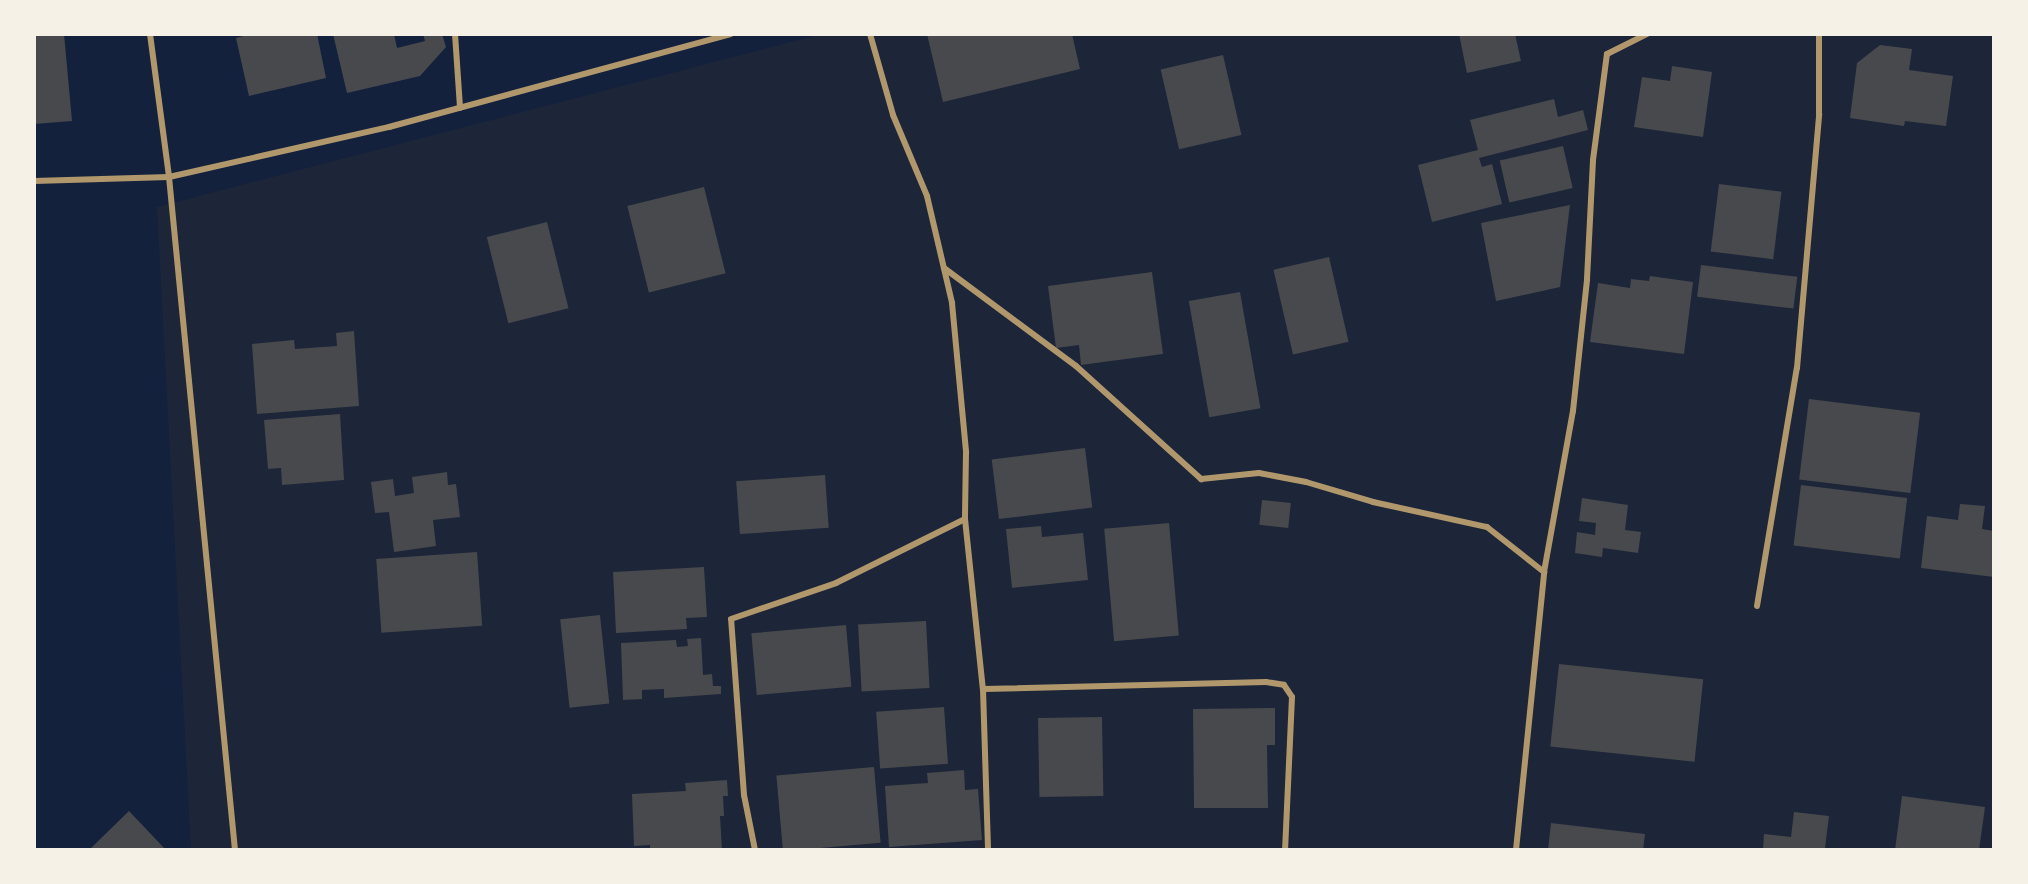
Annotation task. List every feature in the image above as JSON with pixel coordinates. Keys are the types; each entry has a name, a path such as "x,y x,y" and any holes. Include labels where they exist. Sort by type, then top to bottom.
{"street":[{"path":"150,34 169,177 235,849"},
{"path":"455,34 460,108"},
{"path":"34,181 169,177 460,108 731,34"},
{"path":"870,34 893,115 927,196 952,303 966,452 965,519 983,689 988,849"},
{"path":"1516,849 1544,572 1573,411 1587,279 1593,160 1607,54 1647,34"},
{"path":"1757,606 1797,368 1820,114 1819,34"},
{"path":"944,268 1076,366 1202,479 1259,473 1306,482 1372,502 1487,527 1544,572"},
{"path":"755,849 744,795 731,619 836,583 965,519"},
{"path":"983,689 1266,682 1284,685 1293,697 1285,849"}],"shaded area":[{"path":"818,35 1993,35 1993,849 191,849 157,207"}],"building":[{"path":"64,34 72,121 34,124 34,35"},
{"path":"251,34 317,34 326,78 249,96 236,38"},
{"path":"333,34 394,34 397,48 425,41 423,34 442,34 446,47 420,76 347,93"},
{"path":"927,34 1072,34 1080,69 943,102"},
{"path":"1459,34 1515,34 1521,61 1467,73"},
{"path":"1880,45 1912,49 1909,70 1953,76 1946,126 1905,121 1904,126 1850,118 1857,63"},
{"path":"1223,55 1241,135 1179,149 1161,69"},
{"path":"1672,66 1712,72 1703,137 1634,127 1642,77 1670,81"},
{"path":"1554,99 1558,117 1583,110 1588,130 1479,158 1482,167 1492,164 1502,204 1432,222 1418,165 1478,150 1470,120"},
{"path":"1563,146 1573,188 1509,203 1500,161"},
{"path":"1719,184 1782,192 1773,259 1711,251"},
{"path":"704,187 726,273 649,292 627,206"},
{"path":"1570,205 1560,287 1496,301 1481,223"},
{"path":"547,222 569,308 508,323 487,237"},
{"path":"1329,257 1349,342 1293,355 1273,270"},
{"path":"1701,265 1797,277 1793,309 1697,297"},
{"path":"1152,272 1163,354 1081,365 1079,345 1056,348 1048,286"},
{"path":"1650,276 1693,282 1684,354 1590,342 1598,283 1630,288 1631,279 1649,281"},
{"path":"1240,292 1260,408 1209,417 1189,301"},
{"path":"354,331 359,406 257,414 252,344 294,340 295,349 337,346 336,333"},
{"path":"1809,399 1920,413 1910,493 1799,479"},
{"path":"340,414 344,480 282,485 281,468 268,469 264,420"},
{"path":"1085,448 1092,508 999,519 992,459"},
{"path":"447,472 448,485 456,484 460,517 433,520 436,546 394,552 389,512 375,513 371,482 393,479 395,496 414,493 412,477"},
{"path":"825,475 829,528 740,534 736,481"},
{"path":"1801,485 1907,498 1900,559 1794,546"},
{"path":"1582,498 1628,505 1625,530 1641,532 1638,553 1603,548 1602,557 1575,553 1577,532 1595,535 1596,523 1579,521"},
{"path":"1262,500 1291,503 1288,528 1259,525"},
{"path":"1960,504 1985,506 1982,529 1994,531 1994,577 1921,568 1927,516 1958,520"},
{"path":"1169,523 1179,636 1114,641 1104,529"},
{"path":"1041,526 1042,537 1083,533 1088,580 1012,588 1006,529"},
{"path":"477,552 482,626 381,633 376,559"},
{"path":"704,567 707,617 686,618 687,629 616,633 613,572"},
{"path":"600,615 609,704 570,708 560,619"},
{"path":"926,621 930,688 862,691 858,625"},
{"path":"846,625 851,687 757,695 751,633"},
{"path":"701,638 703,675 712,674 713,686 721,686 721,694 664,698 664,689 642,690 642,699 623,700 621,643 676,640 677,647 688,646 687,639"},
{"path":"1559,664 1703,679 1695,762 1550,747"},
{"path":"944,707 948,764 880,769 876,712"},
{"path":"1275,708 1275,745 1267,745 1268,808 1194,808 1193,709"},
{"path":"1102,717 1103,796 1039,797 1038,718"},
{"path":"874,767 881,843 783,850 776,776"},
{"path":"964,770 965,790 978,789 982,840 889,847 885,786 928,783 927,773"},
{"path":"727,780 728,796 723,796 724,816 720,816 722,850 650,850 650,845 634,846 632,794 686,791 685,783"},
{"path":"1902,796 1985,807 1979,850 1895,850"},
{"path":"129,811 166,850 89,850"},
{"path":"1794,812 1829,816 1825,848 1763,850 1764,834 1791,837"},
{"path":"1551,823 1645,834 1643,850 1548,850"}]}
